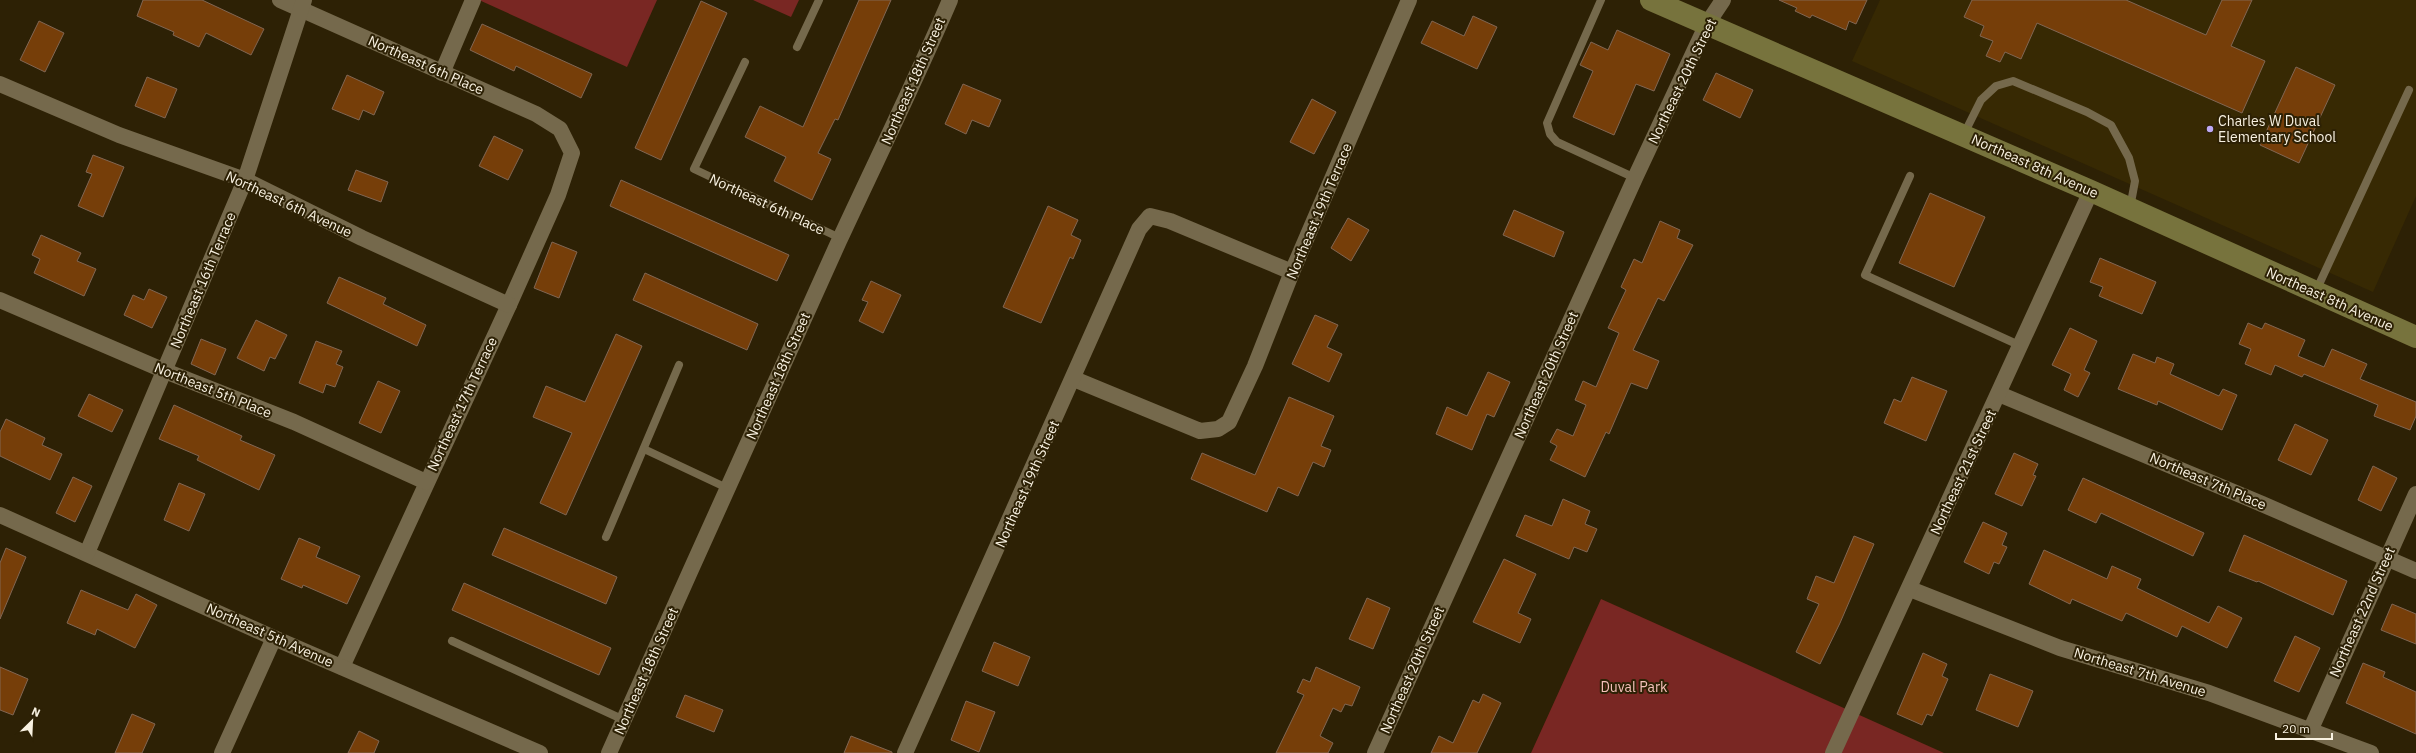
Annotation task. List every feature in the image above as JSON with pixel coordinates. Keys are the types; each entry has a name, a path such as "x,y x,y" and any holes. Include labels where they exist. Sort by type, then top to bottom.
{"street":[{"name":"Northeast 6th Place","path":"280,0 302,4 442,73 536,114 560,129 564,139"},
{"path":"442,73 473,0"},
{"name":"Northeast 18th Street","path":"609,753 840,238 916,79 950,0"},
{"name":"Northeast 19th Terrace","path":"1074,379 1200,431 1218,429 1229,422 1255,366 1292,272 1409,0"},
{"name":"Northeast 8th Avenue","path":"1651,0 2130,208 2416,337"},
{"name":"Northeast 20th Street","path":"1375,753 1635,178 1707,24 1723,0"},
{"name":"Northeast 16th Terrace","path":"87,553 245,180 302,4"},
{"name":"Northeast 6th Avenue","path":"0,84 119,135 245,180 362,238 509,305"},
{"name":"Northeast 17th Terrace","path":"342,667 426,482 509,305 558,195 572,153 564,139"},
{"name":"Northeast 21st Street","path":"1833,753 1910,589 2091,191"},
{"name":"Northeast 19th Street","path":"906,753 1074,379 1139,229 1150,216 1170,221 1292,272"},
{"name":"Northeast 5th Place","path":"0,300 165,371 294,422 426,482"},
{"name":"Northeast 7th Place","path":"1999,394 2416,572"},
{"name":"Northeast 22nd Street","path":"2310,731 2386,558 2416,494"},
{"name":"Northeast 5th Avenue","path":"0,515 274,638 540,753"},
{"name":"Northeast 7th Avenue","path":"1910,589 2060,648 2209,693 2371,753"},
{"path":"222,753 274,638"}],"lane":[{"path":"797,47 819,0"},
{"path":"1601,0 1551,110 1547,123 1548,129 1550,134 1557,142 1635,178"},
{"name":"Northeast 6th Place","path":"745,62 694,169 840,238"},
{"path":"1964,135 1981,100 1996,86 2013,81 2087,112 2111,124 2129,158 2135,181 2130,208"},
{"path":"2315,292 2408,90"},
{"path":"1910,176 1865,275 2021,346"},
{"path":"606,537 679,365"},
{"path":"644,449 727,488"},
{"path":"452,641 624,720"}],"shaded area":[{"name":"Charles W Duval Elementary School","path":"1880,0 2416,0 2416,196 2373,292 1852,61"}],"green space":[{"path":"479,0 657,0 627,67"},
{"path":"753,0 799,0 791,17"},
{"name":"Duval Park","path":"1601,599 1944,753 1531,753"}],"building":[{"path":"143,0 202,0 264,29 251,55 206,33 199,47 173,35 174,32 137,16"},
{"path":"859,0 891,0 838,120 835,119 818,153 831,159 812,200 774,181 786,157 745,137 760,106 803,127"},
{"path":"1779,0 1867,0 1856,24 1849,21 1846,30 1812,15 1810,18 1795,11 1797,8"},
{"path":"1972,0 2126,0 2206,35 2222,0 2252,0 2231,46 2265,61 2242,113 2037,23 2021,59 2005,52 2000,62 1986,56 1993,41 1980,36 1984,26 1964,17"},
{"path":"701,1 727,13 661,160 635,148"},
{"path":"1473,16 1497,27 1477,69 1421,43 1432,21 1464,36"},
{"path":"39,21 64,33 45,72 20,60"},
{"path":"482,24 592,74 581,98 516,66 514,71 470,50"},
{"path":"1617,30 1670,54 1654,91 1636,84 1614,135 1573,117 1593,71 1580,65 1591,42 1608,50"},
{"path":"2296,67 2335,85 2299,163 2260,145"},
{"path":"1716,73 1753,90 1740,118 1703,100"},
{"path":"347,75 384,92 374,115 363,110 359,120 332,109"},
{"path":"147,77 177,89 165,118 135,106"},
{"path":"963,84 1001,100 989,127 972,120 966,134 945,124"},
{"path":"1312,99 1336,112 1314,154 1290,142"},
{"path":"494,136 523,150 508,180 479,166"},
{"path":"93,155 124,167 103,217 78,206 92,174 86,172"},
{"path":"356,170 388,182 381,202 348,190"},
{"path":"621,180 789,255 777,281 610,206"},
{"path":"1930,193 1985,217 1954,287 1899,263"},
{"path":"1048,206 1078,220 1071,235 1081,240 1073,259 1070,257 1041,323 1003,307"},
{"path":"1514,210 1564,232 1554,257 1503,235"},
{"path":"1348,218 1369,230 1351,261 1331,248"},
{"path":"1660,221 1680,230 1677,238 1693,245 1664,301 1658,298 1633,350 1659,361 1647,389 1631,383 1609,434 1606,432 1585,477 1550,460 1557,446 1550,442 1557,429 1573,436 1586,405 1575,400 1583,381 1596,387 1619,333 1608,328 1626,290 1621,287 1634,259 1642,263"},
{"path":"41,235 81,253 77,261 96,269 84,296 34,273 40,259 32,255"},
{"path":"552,242 577,252 559,298 534,288"},
{"path":"2100,258 2156,282 2142,314 2099,296 2103,287 2090,282"},
{"path":"645,273 758,324 747,350 633,300"},
{"path":"339,277 386,298 383,304 426,325 417,346 327,303"},
{"path":"871,281 901,295 883,333 859,321 868,302 862,300"},
{"path":"149,289 167,297 152,328 124,315 133,295 144,300"},
{"path":"1315,315 1338,325 1327,347 1342,354 1329,382 1292,364"},
{"path":"256,320 287,335 275,359 270,357 264,371 237,358"},
{"path":"2248,323 2262,329 2265,323 2305,340 2298,356 2324,367 2332,349 2367,364 2360,379 2416,402 2416,416 2410,430 2374,416 2378,405 2304,374 2302,377 2275,365 2271,375 2245,364 2251,349 2239,344"},
{"path":"2070,328 2097,341 2084,370 2090,373 2078,397 2064,390 2071,374 2052,365"},
{"path":"616,334 642,346 566,515 540,503 572,433 533,417 546,386 585,402"},
{"path":"201,339 226,349 215,375 191,364"},
{"path":"316,341 342,351 336,364 343,367 335,387 326,384 323,393 299,383"},
{"path":"2133,354 2155,363 2157,357 2174,364 2170,374 2219,396 2223,389 2237,395 2222,430 2158,401 2157,405 2118,389"},
{"path":"1488,372 1510,382 1494,417 1487,414 1472,450 1436,434 1447,407 1467,416"},
{"path":"1912,377 1947,391 1926,441 1884,423 1894,399 1901,402"},
{"path":"378,381 400,391 381,433 359,423"},
{"path":"89,394 123,410 112,432 78,416"},
{"path":"1289,397 1334,416 1321,446 1331,450 1324,467 1313,462 1298,496 1278,487 1267,512 1191,479 1202,453 1255,475"},
{"path":"174,405 242,436 240,440 275,455 259,490 197,460 199,456 159,439"},
{"path":"6,419 45,438 42,445 62,454 50,480 0,456 0,432"},
{"path":"2295,424 2328,440 2311,475 2278,460"},
{"path":"2014,453 2038,464 2033,475 2036,476 2022,506 1995,494"},
{"path":"2373,466 2397,478 2381,511 2358,500"},
{"path":"73,477 92,486 75,522 56,513"},
{"path":"2083,478 2204,533 2193,556 2101,513 2096,523 2068,510"},
{"path":"179,483 205,494 189,531 164,520"},
{"path":"1563,499 1590,511 1585,524 1597,529 1587,552 1574,547 1569,559 1516,536 1525,515 1552,526"},
{"path":"1983,522 2007,533 2002,545 2007,547 1999,564 1994,562 1989,574 1964,562"},
{"path":"504,528 617,577 606,604 492,555"},
{"path":"2244,535 2347,581 2333,615 2258,581 2257,582 2229,571"},
{"path":"1854,536 1874,544 1840,623 1820,664 1796,652 1819,604 1807,599 1816,576 1834,583"},
{"path":"299,538 320,547 316,557 360,576 347,604 303,585 302,588 281,579"},
{"path":"6,548 26,557 0,619 0,563"},
{"path":"2044,550 2107,579 2112,566 2141,579 2137,588 2209,623 2218,606 2242,618 2227,648 2182,626 2177,637 2126,613 2122,621 2072,599 2070,604 2029,584"},
{"path":"1504,559 1536,574 1518,613 1531,619 1520,643 1473,622"},
{"path":"464,583 611,648 599,675 452,610"},
{"path":"81,590 128,610 136,594 157,605 135,648 97,629 95,635 67,623"},
{"path":"1367,598 1390,608 1373,649 1349,639"},
{"path":"2392,604 2416,614 2416,644 2381,630"},
{"path":"2295,636 2320,648 2299,692 2274,681"},
{"path":"994,642 1030,657 1018,686 982,671"},
{"path":"1923,653 1947,664 1942,676 1948,679 1932,716 1927,714 1922,725 1897,714"},
{"path":"2363,663 2385,672 2383,677 2416,692 2416,734 2346,703"},
{"path":"0,667 28,679 13,715 0,710"},
{"path":"1316,667 1360,687 1352,706 1345,704 1341,712 1333,708 1320,736 1333,743 1328,753 1276,753 1304,695 1297,692 1303,679 1310,682"},
{"path":"1990,674 2033,691 2018,727 1976,710"},
{"path":"1483,694 1501,703 1477,753 1431,753 1439,736 1453,743 1473,700 1479,703"},
{"path":"685,695 723,710 714,732 676,717"},
{"path":"966,701 995,712 979,752 951,740"},
{"path":"132,714 155,724 142,753 115,753"},
{"path":"359,731 379,741 374,753 348,753"},
{"path":"851,736 892,752 892,753 844,753"}],"place":[{"name":"Charles W Duval Elementary School","path":"2210,129"}]}
